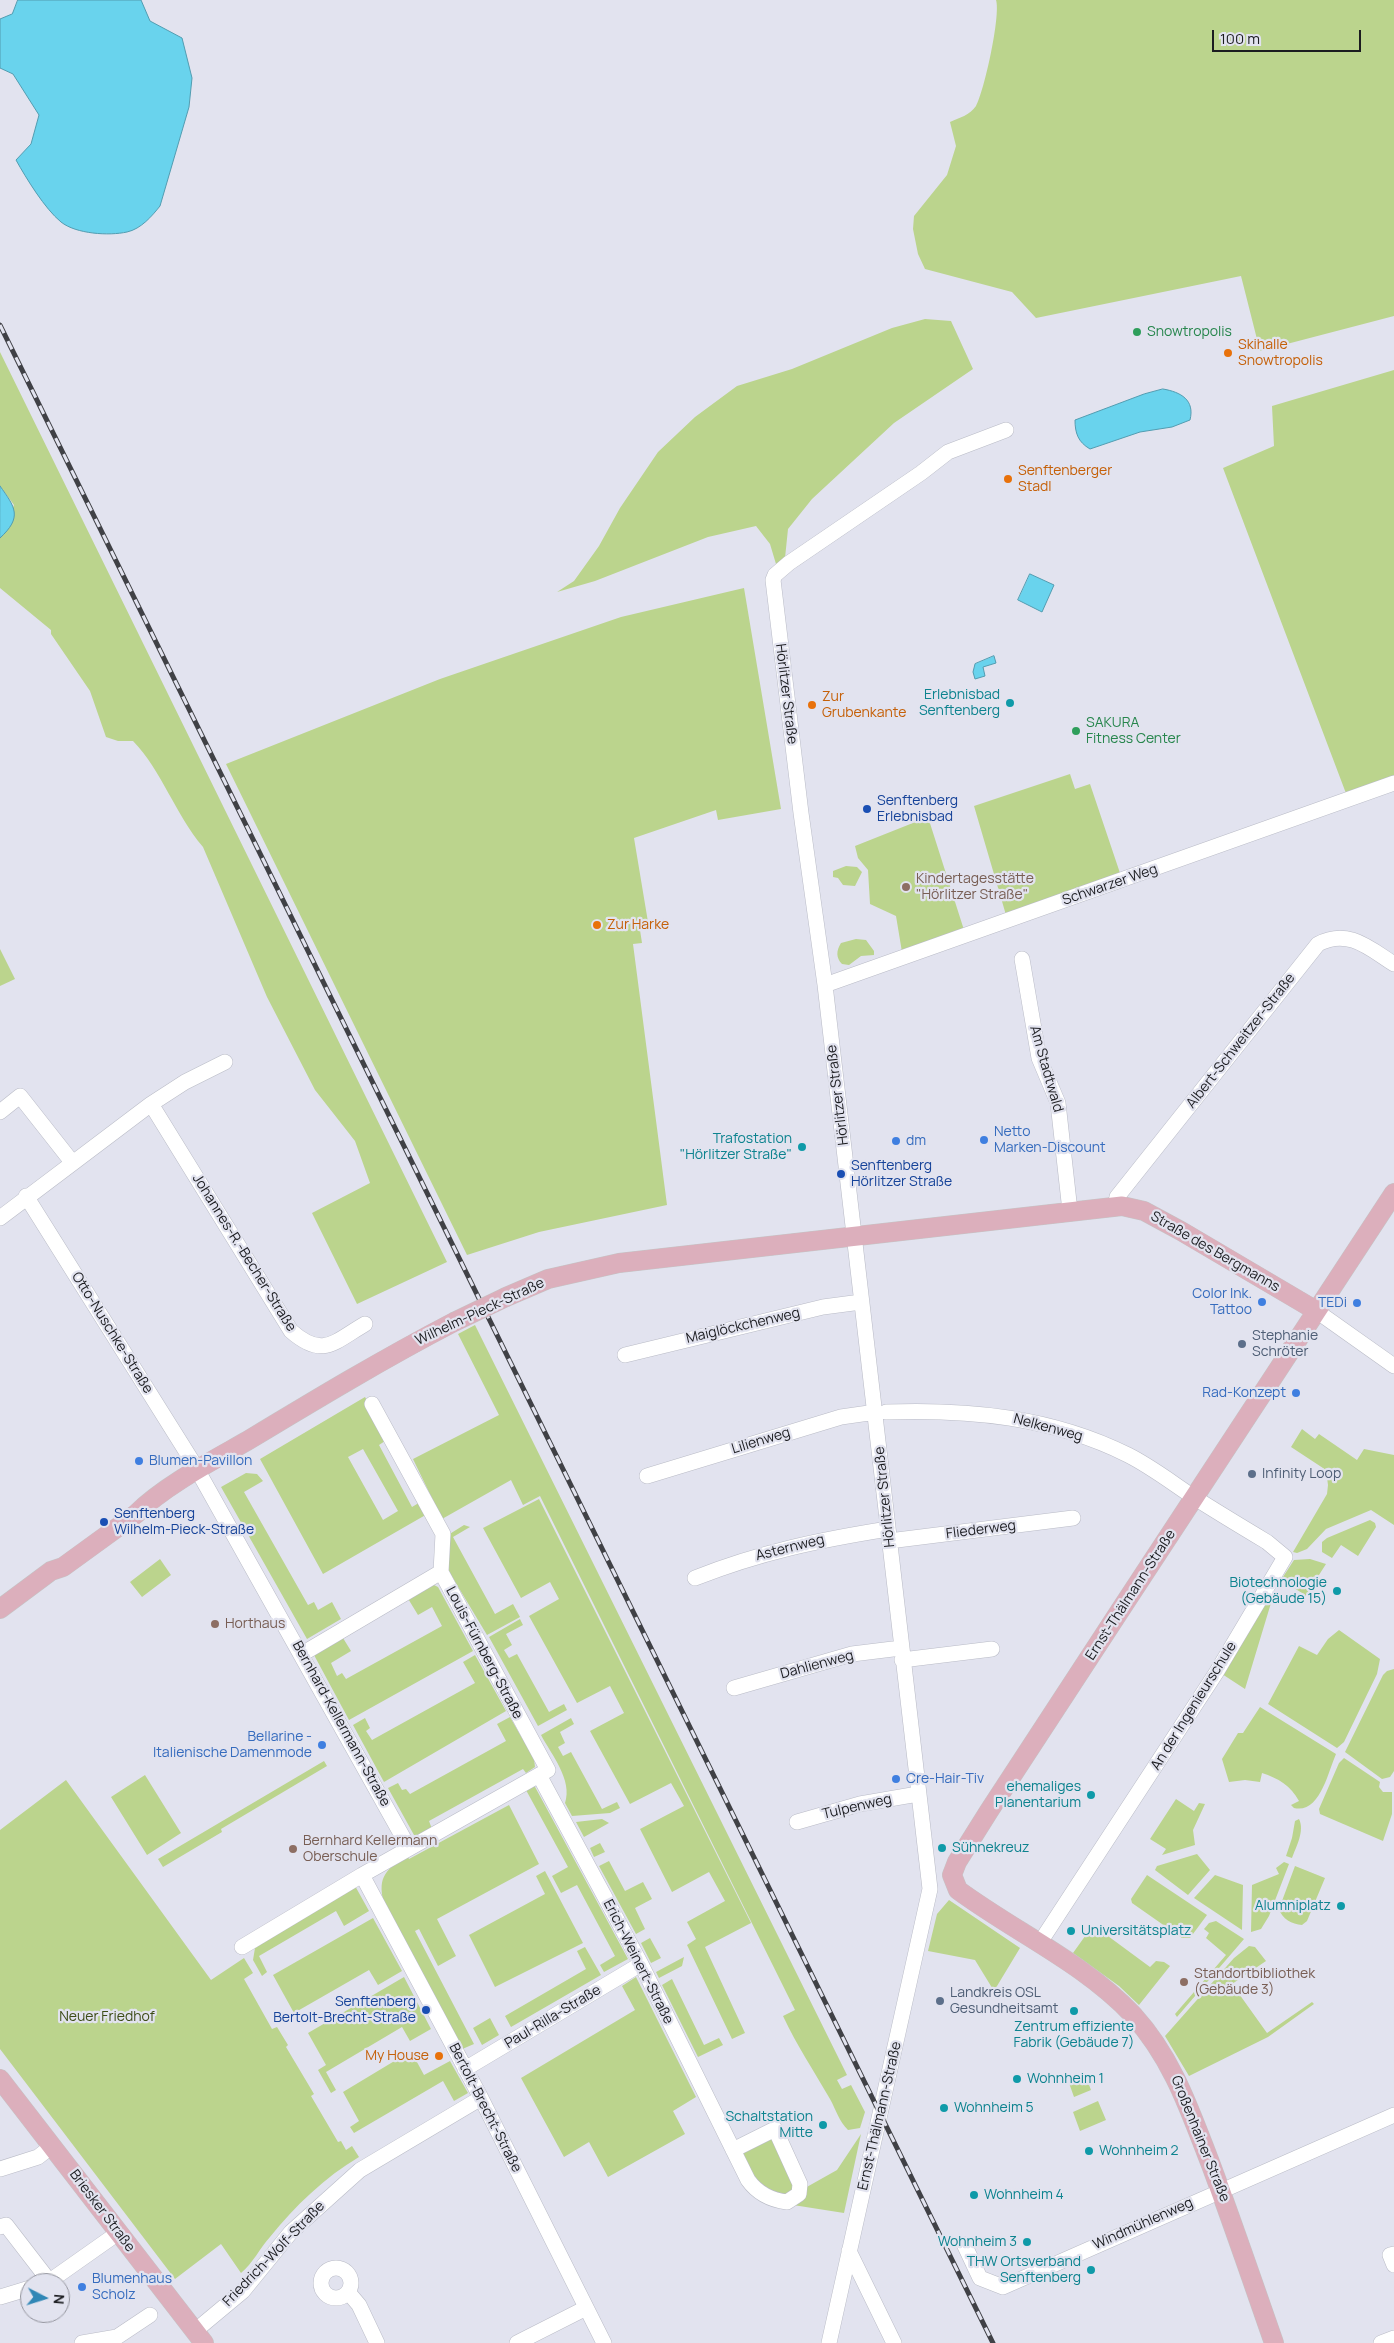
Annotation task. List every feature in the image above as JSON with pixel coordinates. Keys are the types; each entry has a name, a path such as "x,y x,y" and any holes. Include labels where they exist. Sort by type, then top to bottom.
{"main road":[{"name":"Ernst-Thälmann-Straße","path":"953,1881 952,1875 957,1862 1315,1310 1394,1193"},
{"name":"Straße des Bergmanns","path":"854,1235 1115,1206 1132,1207 1144,1211 1211,1248 1315,1310"},
{"name":"Wilhelm-Pieck-Straße","path":"0,1609 51,1571 63,1567 147,1504 198,1470 386,1357 506,1297 548,1279 610,1265 854,1235"},
{"name":"Großenhainer Straße","path":"953,1881 958,1890 1079,1970 1117,2000 1156,2044 1171,2066 1191,2111 1274,2343"},
{"name":"Briesker Straße","path":"0,2079 200,2337"}],"street":[{"name":"Hörlitzer Straße","path":"930,1889 889,1535 881,1412 861,1302 825,985 800,813 773,580 789,563 921,473 948,452 1006,430"},
{"name":"Schwarzer Weg","path":"825,985 1394,783"},
{"name":"Albert-Schweitzer-Straße","path":"1115,1206 1117,1197 1318,944 1329,938 1342,937 1358,941 1394,964"},
{"name":"Am Stadtwald","path":"1022,958 1040,1058 1058,1103 1061,1212"},
{"path":"0,1218 26,1196 151,1104 185,1082 225,1062"},
{"path":"0,1112 20,1096 72,1162"},
{"name":"Johannes-R.-Becher-Straße","path":"151,1104 291,1331 304,1342 315,1347 322,1347 330,1345 365,1324"},
{"name":"Otto-Nuschke-Straße","path":"26,1196 198,1470"},
{"name":"Maiglöckchenweg","path":"626,1354 823,1307 861,1302"},
{"path":"1315,1310 1394,1366"},
{"path":"372,1404 443,1534 440,1572"},
{"name":"Nelkenweg","path":"881,1412 940,1410 993,1414 1025,1420 1129,1455 1195,1497"},
{"name":"Lilienweg","path":"648,1476 841,1417 881,1412"},
{"name":"Bernhard-Kellermann-Straße","path":"198,1470 409,1848"},
{"name":"An der Ingenieurschule","path":"1039,1944 1216,1673 1284,1561 1285,1556 1283,1553 1195,1497"},
{"name":"Fliederweg","path":"889,1535 1073,1518"},
{"name":"Asternweg","path":"695,1578 739,1561 818,1540 889,1535"},
{"name":"Louis-Fürnberg-Straße","path":"302,1654 440,1572 543,1773"},
{"name":"Dahlienweg","path":"734,1688 852,1654 902,1654 992,1649"},
{"path":"242,1947 362,1875 543,1773"},
{"name":"Erich-Weinert-Straße","path":"543,1773 641,1964 733,2150 748,2180 762,2194 787,2202 799,2194 800,2184 775,2129 733,2150"},
{"name":"Tulpenweg","path":"797,1822 860,1804 918,1794"},
{"name":"Bertolt-Brecht-Straße","path":"362,1875 481,2098 604,2343"},
{"name":"Ernst-Thälmann-Straße","path":"829,2343 930,1889"},
{"name":"Paul-Rilla-Straße","path":"465,2069 641,1964"},
{"name":"Friedrich-Wolf-Straße","path":"200,2337 243,2290 291,2232 360,2170 481,2098"},
{"name":"Windmühlenweg","path":"964,2244 980,2278 1003,2287 1220,2190 1394,2116"},
{"path":"0,2169 38,2157 52,2146"},
{"path":"0,2227 6,2225 41,2273"},
{"path":"61,2273 118,2233"},
{"path":"849,2251 894,2343"},
{"path":"0,2298 20,2291"},
{"path":"348,2292 358,2305 377,2343"},
{"path":"517,2343 586,2308"},
{"path":"82,2343 117,2337 150,2315"},
{"path":"1381,2343 1394,2338"}],"green space":[{"path":"996,0 1394,0 1394,316 1260,351 1241,276 1036,318 1012,292 925,269 918,254 913,229 914,216 947,175 956,146 950,122 971,112 976,106 987,70 994,36"},
{"path":"925,319 951,321 973,369 894,423 812,499 788,529 785,558 780,563 776,564 770,544 756,526 708,537 595,581 557,592 574,581 599,546 620,508 658,452 695,417 737,386 792,369 892,328"},
{"path":"0,352 447,1262 357,1304 312,1213 370,1183 355,1141 315,1090 267,997 203,847 184,821 161,779 133,741 118,741 106,737 90,691 51,634 51,630 0,588 0,538 14,505 0,486"},
{"path":"1394,370 1394,778 1347,796 1223,468 1274,446 1272,406"},
{"path":"744,588 781,809 718,820 716,810 634,838 649,928 640,930 642,943 633,944 667,1205 539,1232 467,1255 226,764 440,679 621,617"},
{"path":"1070,774 1075,789 1090,784 1121,876 1006,915 974,806"},
{"path":"928,817 964,930 902,952 896,916 870,904 868,870 858,858 855,846"},
{"path":"846,866 857,867 862,872 855,886 843,885 838,878 833,877 833,871"},
{"path":"856,939 866,940 874,951 874,955 861,956 849,965 842,964 837,954 841,943"},
{"path":"0,949 15,979 0,986"},
{"path":"475,1325 847,2075 837,2080 842,2089 851,2085 865,2112 860,2128 848,2130 842,2123 788,2027 783,2016 795,2010 540,1496 523,1505 511,1480 442,1519 413,1459 499,1415 458,1334"},
{"path":"365,1397 388,1439 379,1445 412,1507 422,1501 429,1513 323,1574 260,1459","holes":["363,1449 398,1511 383,1520 348,1457"]},
{"path":"1302,1429 1315,1439 1319,1434 1357,1460 1364,1449 1394,1455 1394,1525 1371,1510 1326,1529 1307,1549 1297,1553 1293,1552 1327,1494 1328,1485 1326,1470 1291,1447"},
{"path":"246,1473 257,1474 263,1481 244,1492 308,1605 314,1602 318,1610 332,1602 341,1619 307,1639 221,1487"},
{"path":"539,1499 751,1923 705,1947 745,2033 732,2039 687,1945 696,1939 687,1922 725,1901 709,1872 672,1892 640,1829 684,1806 671,1783 630,1804 590,1731 624,1713 610,1686 577,1703 529,1616 559,1599 550,1582 521,1598 483,1528"},
{"path":"1370,1520 1375,1523 1376,1527 1358,1556 1341,1545 1332,1558 1322,1552 1322,1542 1327,1538"},
{"path":"464,1525 470,1527 453,1537 495,1614 513,1604 520,1617 487,1635 445,1565 448,1535"},
{"path":"160,1559 171,1575 142,1597 130,1582"},
{"path":"1310,1559 1326,1564 1303,1600 1300,1598 1302,1593 1281,1580 1294,1560"},
{"path":"432,1584 438,1587 473,1651 349,1720 314,1655 343,1638 351,1651 331,1663 337,1676 342,1673 346,1679 442,1626 432,1607 418,1615 407,1597"},
{"path":"1268,1600 1271,1603 1245,1689 1222,1674"},
{"path":"520,1619 523,1625 506,1634 512,1645 504,1650 509,1658 517,1654 549,1712 564,1704 567,1710 538,1726 489,1637"},
{"path":"1339,1630 1380,1659 1377,1674 1344,1742 1337,1748 1268,1704 1299,1646 1317,1655 1328,1639"},
{"path":"475,1655 506,1711 384,1782 353,1725 365,1718 370,1728 366,1731 372,1740 475,1683 463,1662"},
{"path":"1394,1669 1394,1771 1390,1777 1382,1779 1345,1752 1383,1675 1387,1671"},
{"path":"1260,1707 1336,1754 1322,1790 1310,1805 1303,1808 1294,1808 1291,1805 1299,1801 1292,1791 1279,1780 1262,1773 1260,1782 1245,1780 1229,1782 1222,1759 1238,1733 1243,1733"},
{"path":"510,1717 534,1759 535,1767 526,1773 523,1769 429,1821 432,1829 418,1836 414,1835 388,1788 398,1783 402,1790 406,1789 410,1794 506,1741 497,1724"},
{"path":"571,1718 574,1724 560,1732 565,1743 558,1747 563,1756 571,1752 602,1809 617,1802 620,1808 610,1813 572,1816 565,1803 567,1794 564,1776 541,1735"},
{"path":"1344,1758 1380,1782 1379,1787 1383,1792 1392,1792 1392,1814 1383,1841 1320,1814 1319,1809 1339,1763"},
{"path":"324,1761 327,1766 221,1829 222,1832 163,1867 158,1859"},
{"path":"145,1775 181,1833 147,1855 111,1797"},
{"name":"Neuer Friedhof","path":"66,1780 211,1980 244,1958 253,1973 244,1979 272,2029 277,2027 288,2045 286,2047 314,2094 311,2096 338,2142 341,2141 346,2150 352,2146 359,2157 322,2183 300,2203 266,2241 241,2273 221,2244 175,2279 0,2049 0,1830"},
{"path":"534,1785 628,1959 604,1972 600,1965 615,1956 577,1885 561,1893 552,1876 568,1867 526,1790"},
{"path":"1176,1799 1194,1811 1199,1803 1205,1804 1193,1830 1195,1845 1162,1855 1166,1849 1150,1839"},
{"path":"509,1805 539,1864 437,1919 456,1956 438,1966 419,1929 415,1931 474,2044 460,2050 385,1908 382,1883 387,1871 407,1855 409,1859"},
{"path":"602,1819 609,1823 584,1837 576,1822"},
{"path":"1299,1819 1301,1829 1298,1844 1292,1858 1286,1856 1295,1821"},
{"path":"600,1843 605,1852 594,1857 590,1848"},
{"path":"1197,1854 1210,1870 1188,1895 1155,1870 1157,1866"},
{"path":"609,1861 625,1891 643,1882 652,1899 635,1908 645,1929 636,1934 599,1866"},
{"path":"1284,1862 1289,1864 1269,1916 1261,1929 1251,1932 1252,1885 1279,1874 1276,1868"},
{"path":"1295,1866 1325,1878 1307,1921 1302,1925 1282,1916 1279,1909"},
{"path":"545,1871 583,1943 495,1987 469,1935 545,1894 536,1876"},
{"path":"1147,1875 1207,1915 1190,1938 1182,1938 1132,1903 1131,1899"},
{"path":"1215,1875 1243,1885 1242,1930 1194,1898"},
{"path":"354,1884 369,1911 344,1926 336,1911 259,1956 267,1972 262,1976 253,1960 255,1948"},
{"path":"949,1900 1020,1948 994,1991 975,1960 928,1951 937,1914"},
{"path":"373,1918 402,1971 378,1985 369,1970 294,2013 273,1975"},
{"path":"1216,1921 1244,1939 1177,2017 1175,2014 1226,1955 1206,1938 1209,1933 1204,1929 1209,1923"},
{"path":"1093,1925 1150,1967 1156,1961 1164,1962 1170,1966 1139,2005 1119,1986 1073,1953"},
{"path":"650,1938 661,1958 651,1963 641,1943"},
{"path":"1249,1946 1255,1947 1266,1961 1232,1984 1267,2033 1312,2002 1314,2004 1268,2037 1189,2076 1165,2036 1234,1958"},
{"path":"585,1947 601,1975 511,2027 505,2016 586,1969 577,1951"},
{"path":"684,1957 682,1966 659,1978 656,1972"},
{"path":"404,1977 431,2029 410,2041 402,2027 326,2072 336,2090 331,2093 318,2070 326,2065 308,2033"},
{"path":"636,1977 696,2097 673,2111 685,2134 608,2177 589,2142 564,2157 521,2078 635,2010 622,1986"},
{"path":"672,1979 704,2045 719,2038 723,2045 698,2057 662,1985"},
{"path":"490,2018 499,2035 482,2045 473,2028"},
{"path":"411,2051 424,2075 450,2061 468,2093 454,2101 443,2081 354,2133 350,2127 359,2121 343,2092"},
{"path":"1086,2077 1091,2090 1074,2097 1069,2083"},
{"path":"1098,2101 1106,2120 1080,2131 1073,2112"},
{"path":"773,2134 798,2186 788,2197 756,2185 739,2151"},
{"path":"861,2134 844,2213 793,2205 805,2188 837,2170"}],"water":[{"path":"18,0 141,0 150,21 182,38 192,78 189,107 160,206 150,218 137,228 127,232 102,234 67,226 42,201 16,160 31,144 39,115 13,74 0,68 0,19 12,14"},
{"path":"1163,389 1176,392 1185,398 1190,407 1190,420 1172,427 1140,432 1090,449 1080,440 1075,420 1144,394"},
{"path":"0,486 13,506 14,518 12,524 0,538"},
{"path":"1030,574 1054,585 1042,612 1018,600"},
{"path":"994,656 996,663 983,667 985,676 975,679 973,672 975,664"}],"railway":[{"path":"0,325 993,2343"}],"place":[{"name":"Snowtropolis","path":"1137,332"},
{"name":"Skihalle Snowtropolis","path":"1228,353"},
{"name":"Senftenberger Stadl","path":"1008,479"},
{"name":"Erlebnisbad Senftenberg","path":"1010,703"},
{"name":"Zur Grubenkante","path":"812,705"},
{"name":"SAKURA Fitness Center","path":"1076,731"},
{"name":"Senftenberg Erlebnisbad","path":"867,809"},
{"name":"Kindertagesstätte \"Hörlitzer Straße\"","path":"906,887"},
{"name":"Zur Harke","path":"597,925"},
{"name":"Netto Marken-Discount","path":"984,1140"},
{"name":"dm","path":"896,1141"},
{"name":"Trafostation \"Hörlitzer Straße\"","path":"802,1147"},
{"name":"Senftenberg Hörlitzer Straße","path":"841,1174"},
{"name":"Color Ink. Tattoo","path":"1262,1302"},
{"name":"TEDi","path":"1357,1303"},
{"name":"Stephanie Schröter","path":"1242,1344"},
{"name":"Rad-Konzept","path":"1296,1393"},
{"name":"Blumen-Pavillon","path":"139,1461"},
{"name":"Infinity Loop","path":"1252,1474"},
{"name":"Senftenberg Wilhelm-Pieck-Straße","path":"104,1522"},
{"name":"Biotechnologie (Gebäude 15)","path":"1337,1591"},
{"name":"Horthaus","path":"215,1624"},
{"name":"Bellarine - Italienische Damenmode","path":"322,1745"},
{"name":"Cre-Hair-Tiv","path":"896,1779"},
{"name":"ehemaliges Planentarium","path":"1091,1795"},
{"name":"Sühnekreuz","path":"942,1848"},
{"name":"Bernhard Kellermann Oberschule","path":"293,1849"},
{"name":"Alumniplatz","path":"1341,1906"},
{"name":"Universitätsplatz","path":"1071,1931"},
{"name":"Standortbibliothek (Gebäude 3)","path":"1184,1982"},
{"name":"Landkreis OSL Gesundheitsamt","path":"940,2001"},
{"name":"Senftenberg Bertolt-Brecht-Straße","path":"426,2010"},
{"name":"Zentrum effiziente Fabrik (Gebäude 7)","path":"1074,2011"},
{"name":"My House","path":"439,2056"},
{"name":"Wohnheim 1","path":"1017,2079"},
{"name":"Wohnheim 5","path":"944,2108"},
{"name":"Schaltstation Mitte","path":"823,2125"},
{"name":"Wohnheim 2","path":"1089,2151"},
{"name":"Wohnheim 4","path":"974,2195"},
{"name":"Wohnheim 3","path":"1027,2242"},
{"name":"THW Ortsverband Senftenberg","path":"1091,2270"},
{"name":"Blumenhaus Scholz","path":"82,2287"}]}
